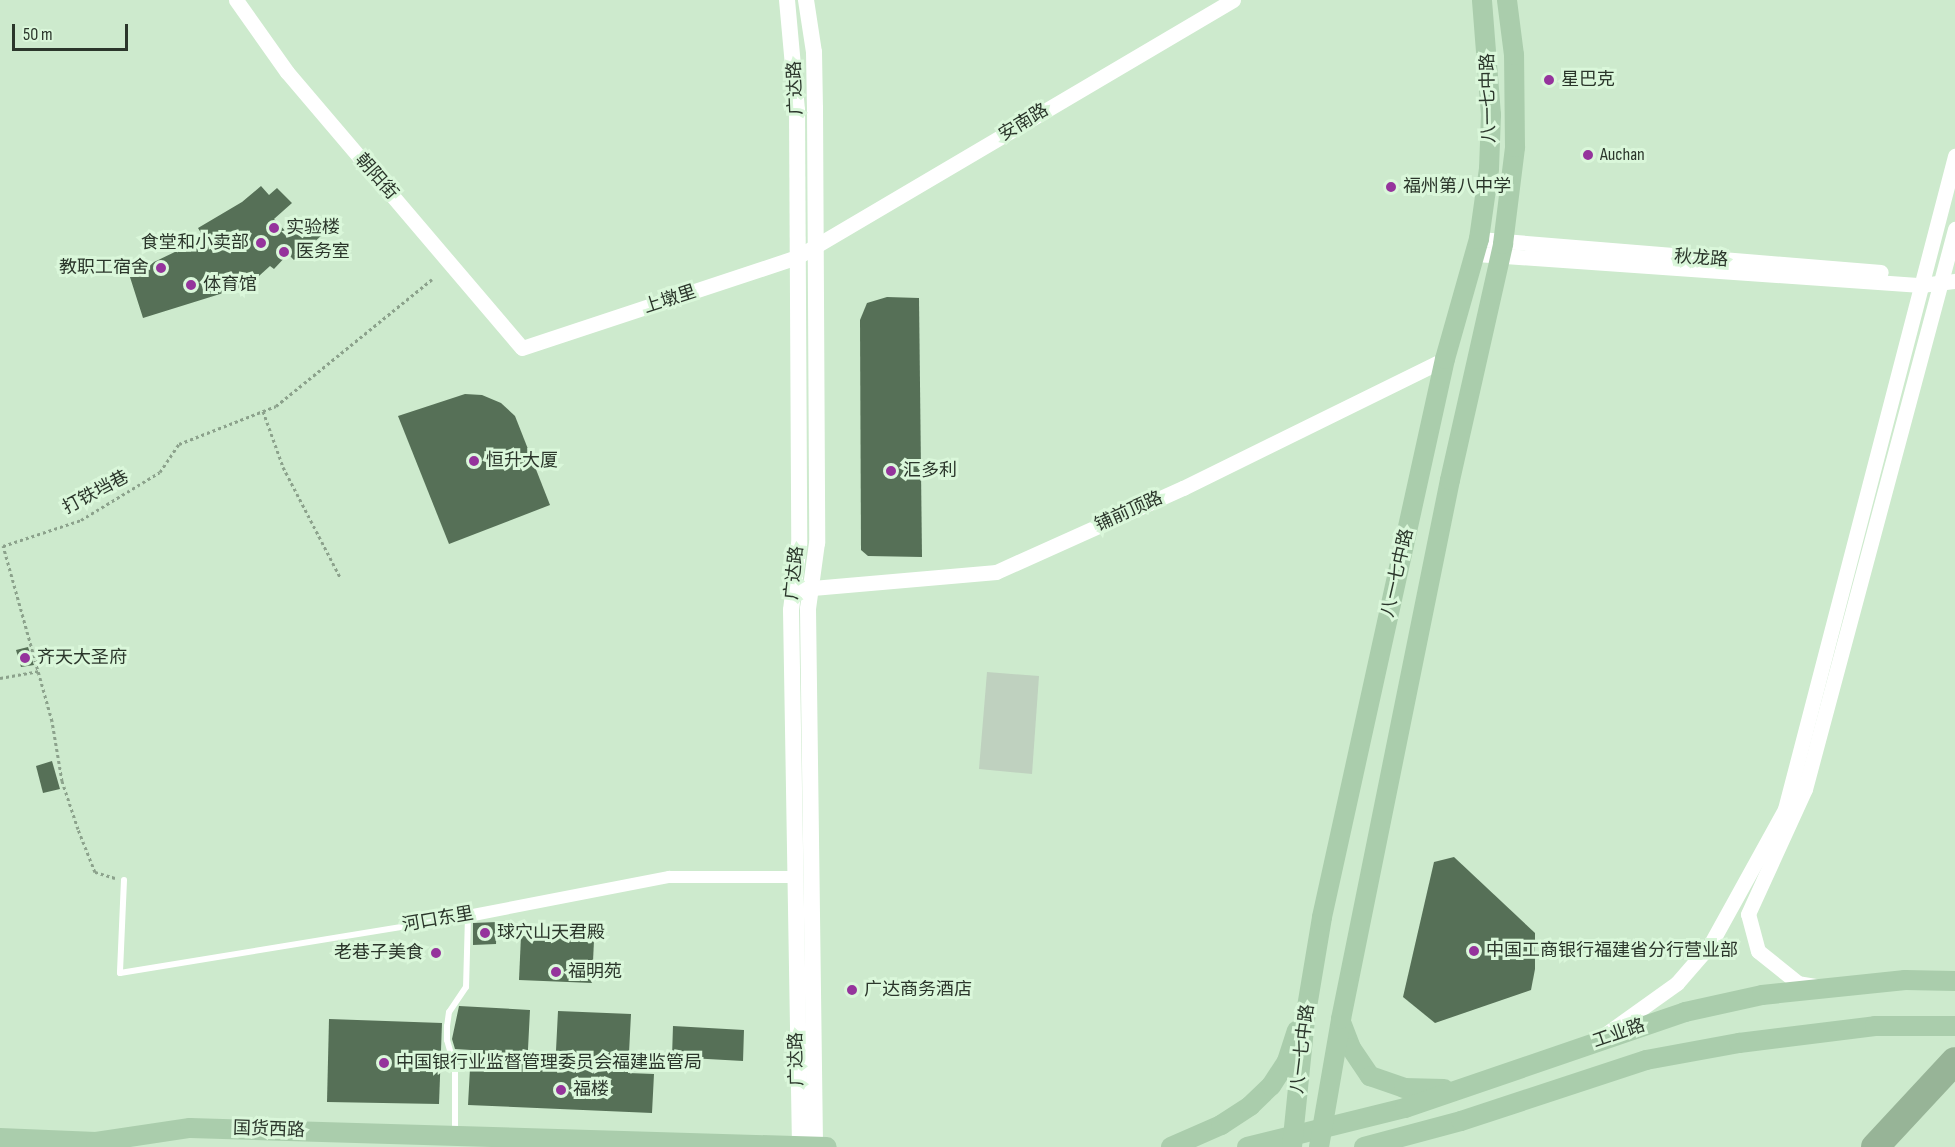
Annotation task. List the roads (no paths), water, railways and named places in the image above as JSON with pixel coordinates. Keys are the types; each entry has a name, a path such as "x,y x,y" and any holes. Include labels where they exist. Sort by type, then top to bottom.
{"main road":[{"name":"广达路","path":"787,0 796,88 799,544 792,590 793,877 807,1146"},
{"name":"广达路","path":"806,0 814,52 817,543 810,589 807,1146"},
{"name":"八一七中路","path":"1293,1142 1305,1019 1322,917 1445,359 1477,246 1489,169 1491,115 1482,0"},
{"name":"八一七中路","path":"1321,1138 1341,1019 1469,388 1502,250 1515,137 1514,55 1507,0"},
{"name":"工业路","path":"1293,1142 1321,1138 1685,1012 1762,995 1905,980 1955,981"},
{"path":"1171,1147 1221,1125 1250,1106 1271,1086 1305,1019"},
{"path":"1341,1019 1351,1048 1370,1076 1404,1088 1459,1089"},
{"name":"工业路","path":"1364,1147 1461,1121 1646,1060 1739,1043 1875,1026 1932,1024 1955,1026"},
{"path":"1416,1147 1461,1121"},
{"name":"国货西路","path":"0,1138 96,1142 190,1128 827,1147"},
{"path":"1247,1147 1293,1142"}],"street":[{"name":"朝阳街","path":"237,0 287,72 522,348"},
{"name":"安南路","path":"816,247 1233,0"},
{"path":"1590,1044 1677,983 1710,945 1785,809 1955,156"},
{"path":"1830,988 1798,983 1779,970 1758,951 1748,914 1806,789 1949,281 1955,230"},
{"name":"秋龙路","path":"1477,246 1502,250 1949,281"},
{"name":"上墩里","path":"522,348 796,257 816,247"},
{"name":"铺前顶路","path":"792,590 996,572 1183,488 1445,359"},
{"name":"河口东里","path":"468,916 669,877 793,877"}],"lane":[{"name":"河口东里","path":"124,880 120,973 468,916"},
{"path":"455,1136 455,1068 447,1040 447,1026 452,1005 466,987 468,916"}],"waterway":[{"path":"1875,1147 1955,1061"}],"place":[{"name":"星巴克","path":"1549,80"},
{"name":"Auchan","path":"1588,155"},
{"name":"福州第八中学","path":"1391,187"},
{"name":"实验楼","path":"274,228"},
{"name":"食堂和小卖部","path":"261,243"},
{"name":"医务室","path":"284,252"},
{"name":"教职工宿舍","path":"161,268"},
{"name":"体育馆","path":"191,285"},
{"name":"恒升大厦","path":"474,461"},
{"name":"汇多利","path":"891,471"},
{"name":"齐天大圣府","path":"25,658"},
{"name":"球穴山天君殿","path":"485,933"},
{"name":"中国工商银行福建省分行营业部","path":"1474,951"},
{"name":"老巷子美食","path":"436,953"},
{"name":"福明苑","path":"556,972"},
{"name":"广达商务酒店","path":"852,990"},
{"name":"中国银行业监督管理委员会福建监管局","path":"384,1063"},
{"name":"福楼","path":"561,1090"}]}
